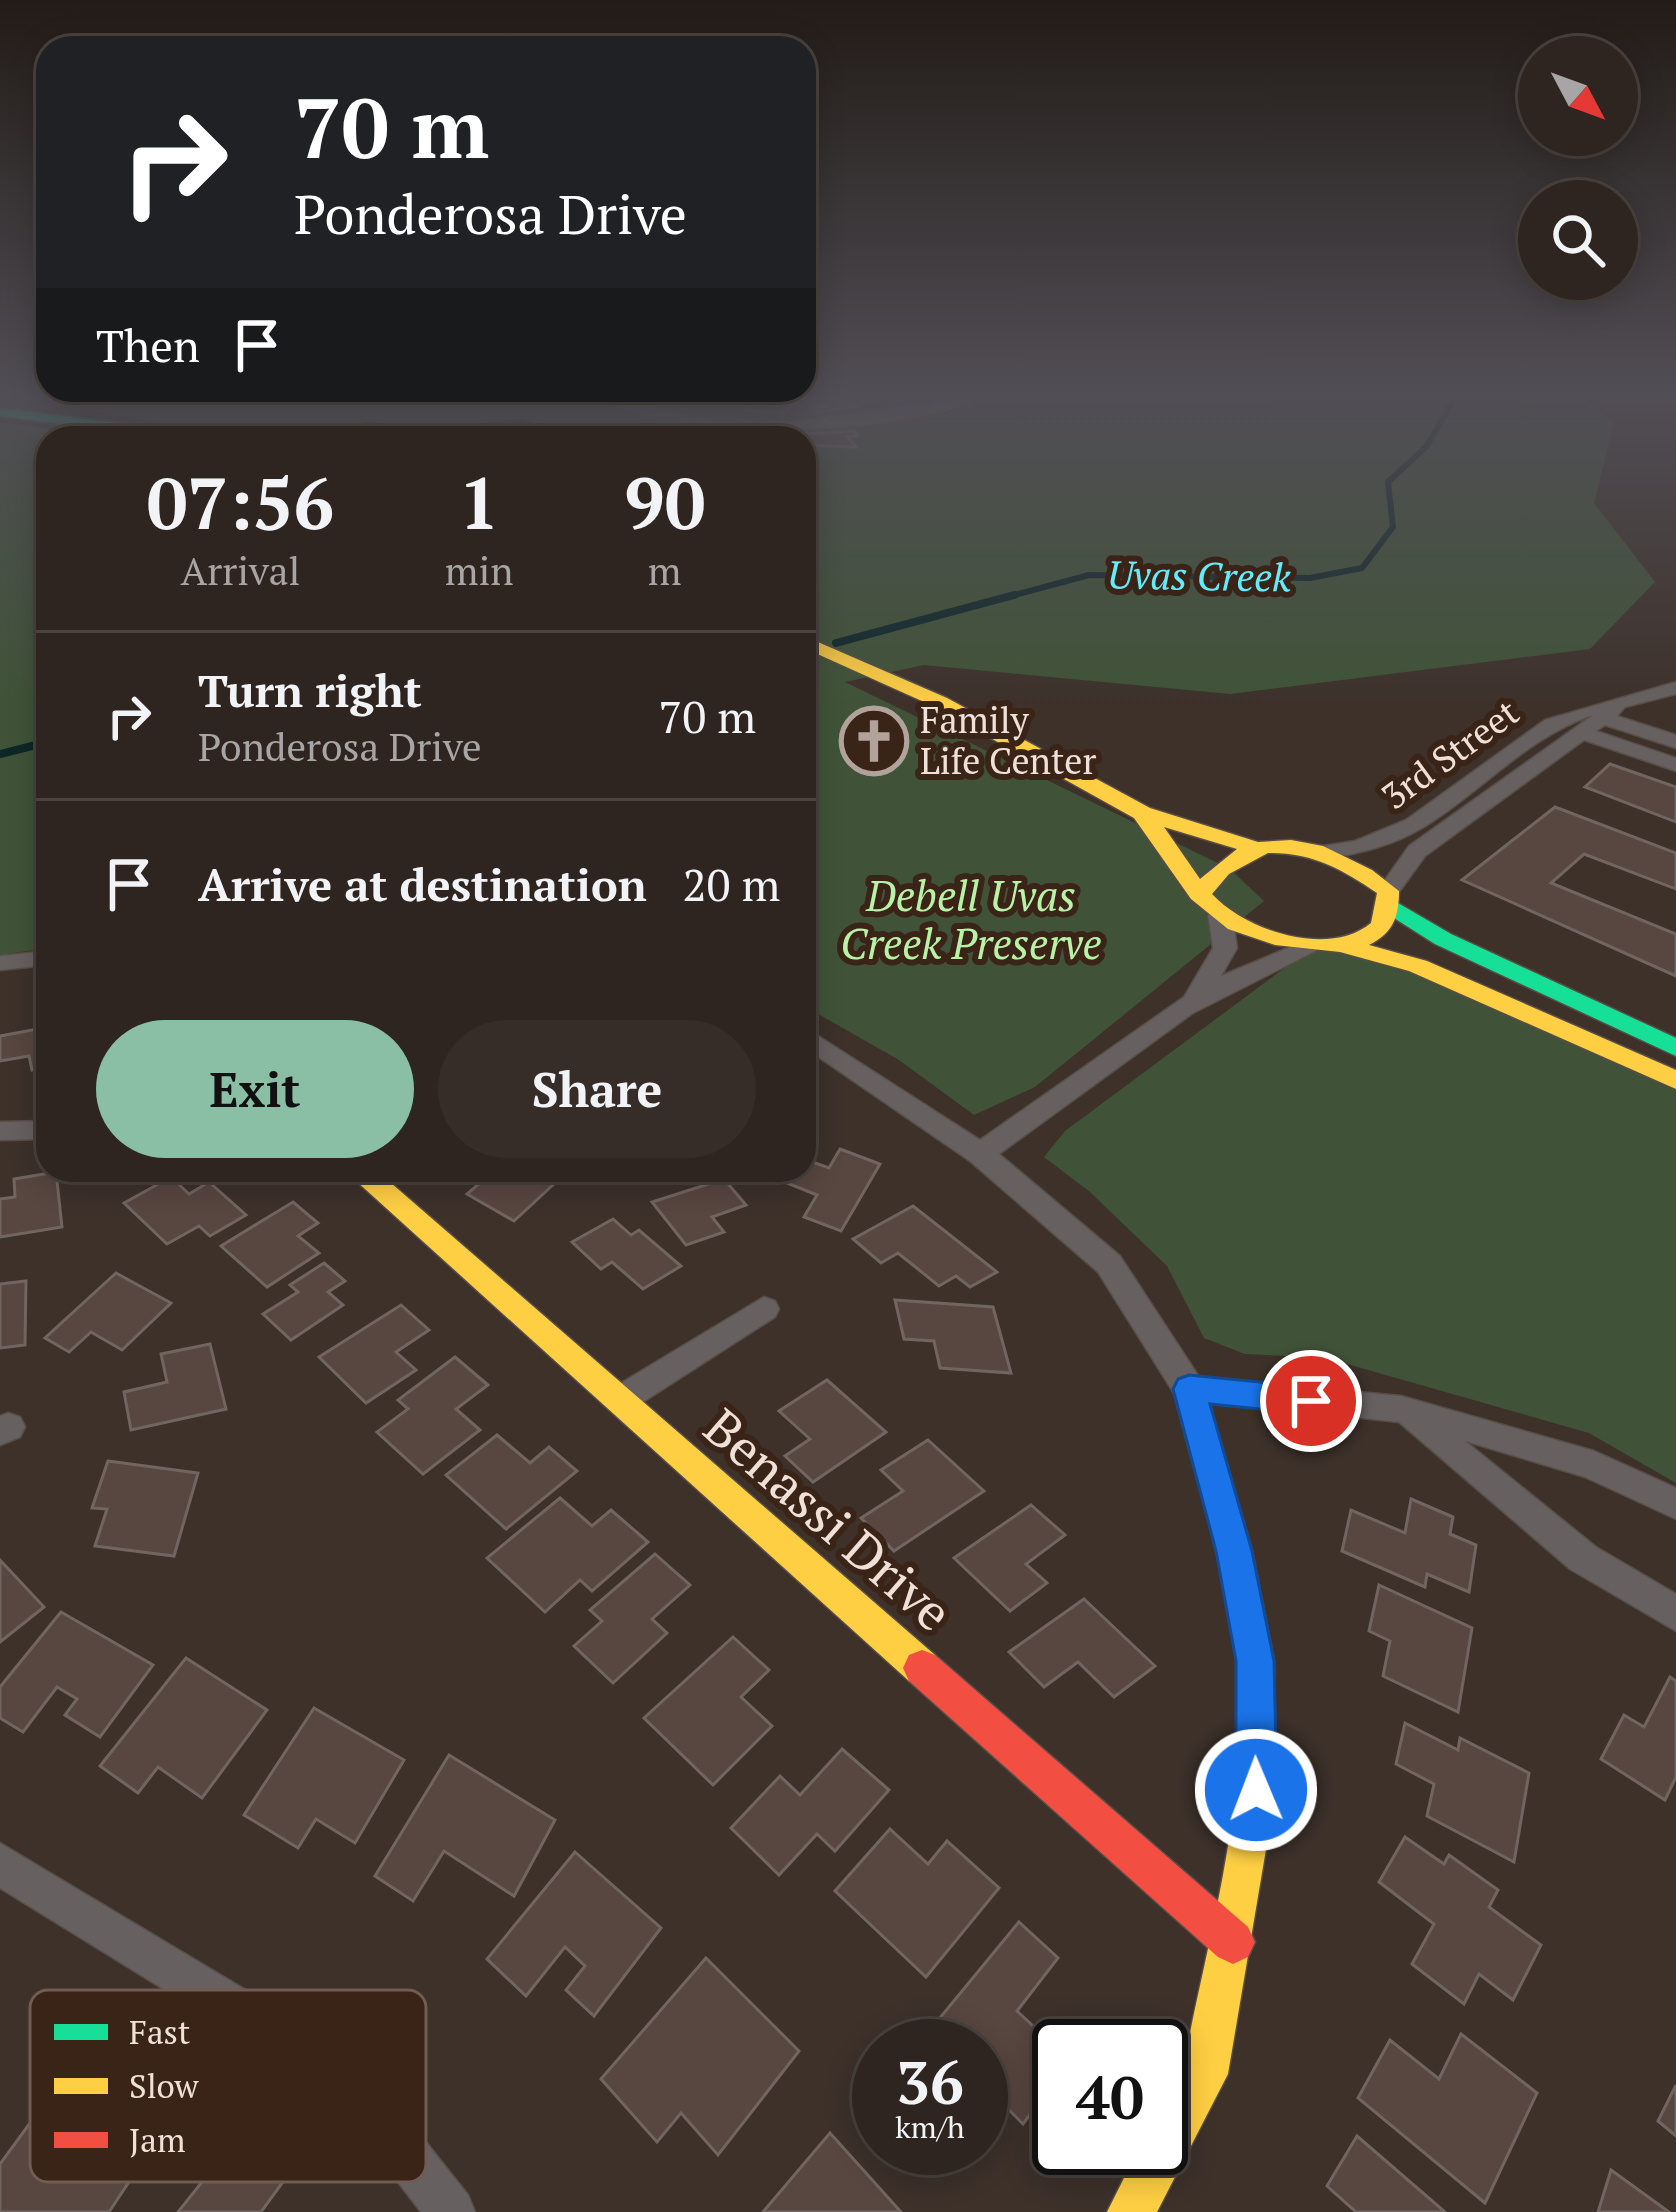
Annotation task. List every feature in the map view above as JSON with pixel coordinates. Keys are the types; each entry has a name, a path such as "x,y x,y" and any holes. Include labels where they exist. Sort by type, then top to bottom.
{"main road":[{"path":"816,646 940,702 1142,813 1250,846 1324,851 1370,874 1390,898 1443,939 1676,1048"},
{"path":"1142,813 1180,855 1220,915 1259,934 1418,966 1676,1080"},
{"path":"1201,892 1212,868 1250,846"},
{"path":"1326,944 1359,940 1383,922 1390,898"},
{"name":"Benassi Drive","path":"372,1182 1233,1942"},
{"path":"1130,2212 1205,2074 1233,1942 1256,1790 1255,1661 1234,1551 1189,1389"}],"street":[{"name":"3rd Street","path":"1390,898 1418,851 1611,714 1676,688"},
{"name":"3rd Street","path":"1324,851 1365,849 1394,839 1537,732 1565,718 1611,714"},
{"path":"1611,714 1676,742"},
{"path":"1585,734 1676,765"},
{"path":"1189,1007 1225,948 1220,915"},
{"path":"980,1154 1189,1007 1280,954 1326,944"},
{"path":"0,963 36,959"},
{"path":"816,1043 980,1154 1109,1264 1189,1389 1401,1409 1594,1465 1676,1504"},
{"path":"0,1131 36,1130"},
{"path":"620,1400 764,1310"},
{"path":"1401,1409 1583,1558 1676,1614"},
{"path":"0,1864 206,1990"},
{"path":"426,2180 451,2212"}],"green space":[{"path":"0,499 36,499 36,950 0,955"},
{"name":"Debell Uvas Creek Preserve","path":"816,499 1595,499 1655,582 1590,649 1230,694 924,665 845,682 1230,869 1264,901 1035,1087 974,1115 899,1060 816,1013"},
{"path":"1352,938 1676,1084 1676,1483 1589,1433 1326,1358 1245,1354 1204,1338 1167,1266 1090,1192 1044,1157 1065,1131 1321,941"}],"building":[{"path":"1610,764 1676,787 1676,822 1585,787"},
{"path":"1555,807 1676,853 1676,889 1584,854 1551,883 1676,934 1676,976 1462,880"},
{"path":"36,1029 36,1069 32,1070 29,1056 0,1061 0,1036"},
{"path":"840,1149 880,1164 841,1231 804,1217 817,1195 784,1182 816,1182 816,1163 829,1168"},
{"path":"36,1175 36,1182 57,1182 62,1227 0,1237 0,1199 15,1197 14,1179"},
{"path":"162,1182 176,1182 189,1194 209,1182 246,1215 210,1236 199,1226 167,1244 124,1203"},
{"path":"481,1182 556,1182 514,1221 467,1194"},
{"path":"727,1182 746,1205 712,1217 724,1232 686,1245 652,1202"},
{"path":"293,1202 318,1223 298,1236 319,1253 267,1287 221,1246"},
{"path":"913,1206 997,1272 970,1287 956,1276 939,1286 898,1253 881,1263 853,1239"},
{"path":"613,1219 631,1235 639,1230 681,1266 643,1289 612,1262 601,1269 572,1242"},
{"path":"324,1263 345,1281 328,1292 343,1305 291,1340 263,1314 298,1292 290,1285"},
{"path":"116,1273 171,1303 122,1350 91,1332 69,1352 45,1338"},
{"path":"26,1281 25,1345 0,1348 0,1284"},
{"path":"895,1300 993,1307 1011,1373 940,1368 934,1341 904,1339"},
{"path":"401,1305 429,1330 396,1352 416,1370 366,1403 319,1357"},
{"path":"210,1344 226,1409 131,1430 124,1392 167,1382 161,1354"},
{"path":"455,1357 488,1385 456,1409 480,1430 423,1474 377,1432 408,1409 398,1400"},
{"path":"827,1380 886,1432 813,1482 785,1456 810,1439 779,1411"},
{"path":"497,1435 530,1463 549,1447 577,1471 506,1529 446,1475"},
{"path":"928,1440 984,1491 894,1551 861,1518 903,1491 881,1470"},
{"path":"108,1461 198,1473 174,1556 95,1546 107,1509 92,1508"},
{"path":"560,1498 592,1526 611,1510 648,1542 592,1591 580,1580 545,1612 487,1558"},
{"path":"1411,1499 1453,1517 1450,1534 1476,1545 1469,1592 1427,1574 1425,1587 1342,1551 1351,1510 1405,1533"},
{"path":"1031,1505 1065,1535 1026,1564 1047,1583 1010,1611 954,1558"},
{"path":"655,1554 690,1585 652,1619 667,1633 613,1683 574,1646 602,1621 590,1610"},
{"path":"0,1560 44,1607 0,1642"},
{"path":"1379,1585 1472,1628 1458,1712 1383,1676 1390,1641 1369,1631"},
{"path":"1084,1599 1155,1666 1114,1697 1078,1662 1044,1687 1009,1652"},
{"path":"61,1612 153,1665 100,1737 65,1715 77,1699 57,1687 23,1732 0,1718 0,1687"},
{"path":"733,1637 769,1670 741,1697 772,1726 713,1785 644,1718"},
{"path":"186,1658 267,1710 202,1798 158,1767 138,1793 100,1766"},
{"path":"1670,1677 1676,1681 1676,1777 1665,1800 1601,1759 1624,1715 1644,1727"},
{"path":"314,1708 404,1760 355,1843 316,1819 298,1848 244,1815"},
{"path":"1405,1723 1458,1750 1460,1738 1529,1773 1514,1862 1427,1816 1434,1784 1396,1764"},
{"path":"842,1749 889,1790 835,1851 817,1834 779,1875 731,1828 780,1776 800,1795"},
{"path":"449,1755 555,1820 514,1896 444,1851 413,1901 375,1876"},
{"path":"890,1829 928,1864 947,1841 999,1888 926,1977 835,1891"},
{"path":"1405,1837 1444,1864 1449,1855 1498,1890 1489,1907 1541,1945 1513,2000 1479,1974 1464,2004 1412,1964 1434,1924 1379,1882"},
{"path":"575,1852 661,1928 594,2016 566,1990 585,1966 565,1947 526,1996 487,1959"},
{"path":"1019,1922 1058,1958 1017,2011 1032,2025 1032,2112 1023,2124 1008,2109 1008,2019 939,2019"},
{"path":"706,1958 799,2051 718,2155 681,2113 657,2142 601,2079"},
{"path":"1461,2034 1537,2093 1485,2203 1358,2098 1390,2040 1439,2079"},
{"path":"1676,2085 1676,2136 1658,2121"},
{"path":"30,2123 30,2182 129,2182 109,2212 0,2212 0,2164"},
{"path":"830,2133 852,2157 852,2175 868,2175 901,2212 763,2212"},
{"path":"1357,2136 1445,2212 1356,2212 1327,2186"},
{"path":"1611,2170 1669,2212 1598,2212"},
{"path":"202,2182 283,2182 261,2212 178,2212"}],"waterway":[{"name":"Uvas Creek","path":"1003,598 1089,575 1310,578 1362,568 1393,527 1390,499"},
{"name":"Uvas Creek","path":"836,643 1014,595"},
{"name":"Uvas Creek","path":"0,754 36,745"}],"traffic: fast":[{"path":"1391,906 1443,939 1676,1048"}],"traffic: slow":[{"path":"816,646 940,702 1142,813 1250,846"},
{"path":"1142,813 1210,906 1255,932 1297,943 1340,945 1379,929 1388,903 1388,891 1365,875 1315,851 1291,846 1243,854 1221,869 1201,892"},
{"path":"1336,943 1418,966 1676,1080"},
{"path":"372,1182 922,1668"},
{"path":"1131,2212 1205,2074 1256,1790 1255,1661 1234,1551 1189,1389"}],"traffic: jam":[{"path":"922,1668 1233,1942"}],"place":[{"name":"Family Life Center","path":"874,741"}],"route":[{"path":"1256,1790 1255,1661 1234,1551 1189,1389 1311,1401"}]}
